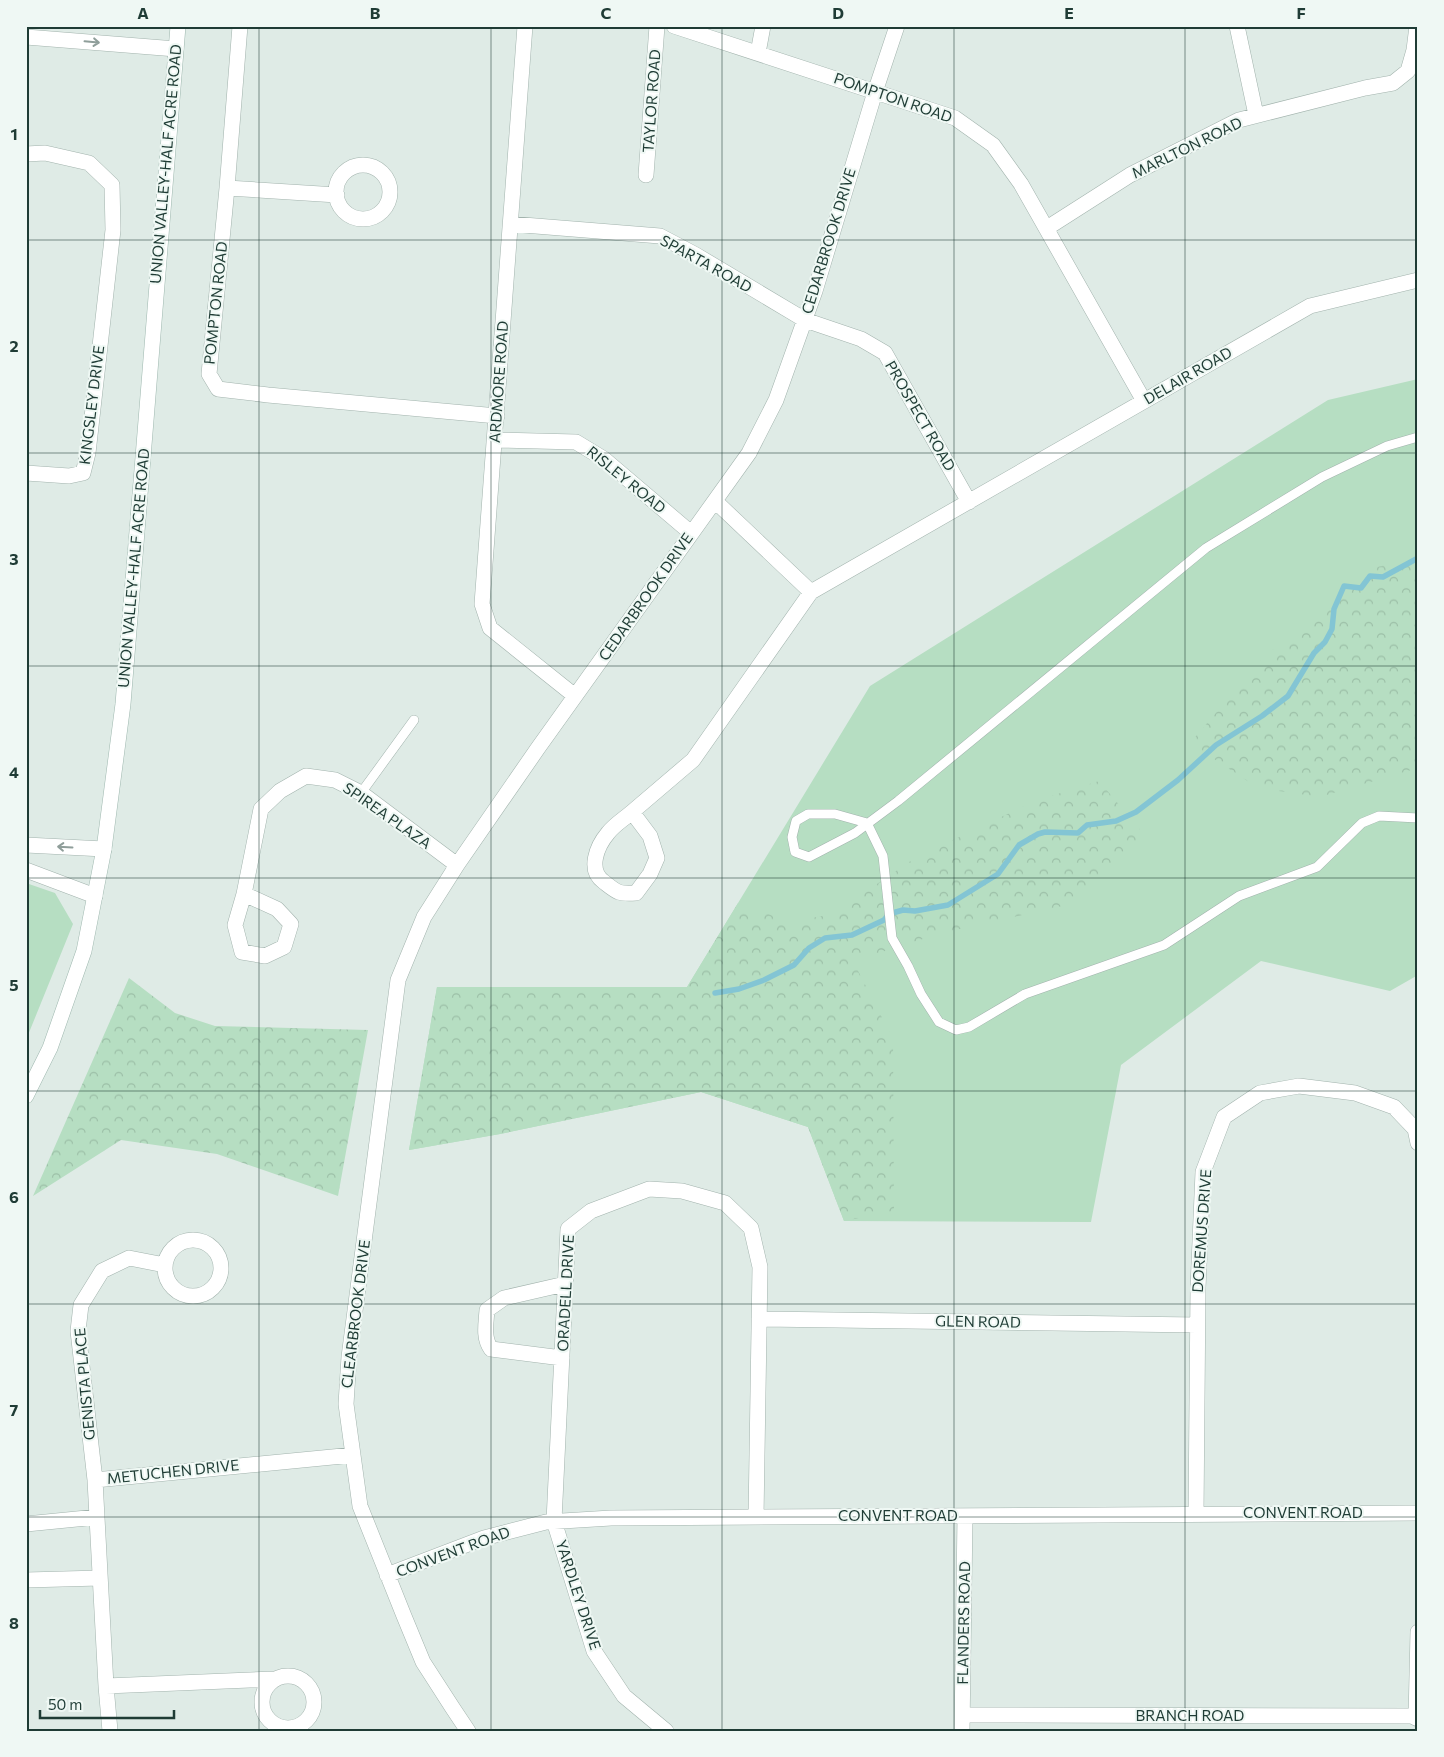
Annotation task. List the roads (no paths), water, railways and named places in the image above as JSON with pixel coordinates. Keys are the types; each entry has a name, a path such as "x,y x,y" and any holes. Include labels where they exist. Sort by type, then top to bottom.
{"street":[{"name":"UNION VALLEY-HALF ACRE ROAD","path":"26,1096 50,1048 84,951 104,849 123,704 178,26"},
{"name":"POMPTON ROAD","path":"240,26 209,374 218,389 496,416"},
{"name":"ARDMORE ROAD","path":"525,26 482,604 490,628 575,696"},
{"name":"TAYLOR ROAD","path":"646,175 657,26"},
{"name":"POMPTON ROAD","path":"674,26 955,118 993,145 1022,184 1144,401"},
{"path":"758,53 763,26"},
{"path":"875,92 897,26"},
{"path":"1237,26 1256,116"},
{"name":"MARLTON ROAD","path":"1047,228 1130,176 1239,120 1365,88 1393,83 1408,71 1414,50 1417,26"},
{"path":"26,37 69,33 176,49"},
{"name":"CEDARBROOK DRIVE","path":"386,1082 398,980 424,916 457,865 575,696 748,453 776,400 815,292 875,92"},
{"name":"KINGSLEY DRIVE","path":"26,154 45,154 90,163 112,185 113,230 88,453 83,473 69,476 26,474"},
{"path":"227,188 337,195"},
{"name":"SPARTA ROAD","path":"510,224 660,236 696,254 804,320"},
{"name":"DELAIR ROAD","path":"811,592 1310,306 1418,280"},
{"name":"PROSPECT ROAD","path":"804,320 861,339 885,352 969,502"},
{"name":"RISLEY ROAD","path":"495,440 576,442 604,459 691,533"},
{"path":"632,812 650,836 657,858 650,874 636,893 619,894 600,879 594,867 596,853 608,833 632,812 693,760 811,592 715,501"},
{"name":"SPIREA PLAZA","path":"244,894 261,809 280,791 306,776 335,780 361,793 457,865"},
{"path":"26,845 104,849"},
{"path":"26,870 95,896"},
{"name":"CLEARBROOK DRIVE","path":"386,1082 350,1357 346,1404 360,1506 424,1662 468,1731"},
{"name":"DOREMUS DRIVE","path":"1196,1514 1198,1326 1203,1172 1224,1117 1260,1093 1270,1091 1299,1086 1355,1093 1394,1107 1415,1129 1418,1144"},
{"name":"ORADELL DRIVE","path":"554,1521 568,1229 591,1210 649,1189 682,1191 725,1203 751,1228 760,1267 756,1517"},
{"name":"GENISTA PLACE","path":"94,1480 78,1330 81,1305 102,1272 129,1258 164,1264"},
{"path":"562,1358 491,1349 486,1342 485,1328 487,1310 504,1298 565,1284"},
{"name":"GLEN ROAD","path":"759,1319 1198,1326"},
{"name":"METUCHEN DRIVE","path":"110,1731 94,1480 353,1455"},
{"name":"CONVENT ROAD","path":"388,1576 484,1538 554,1521 610,1518 1418,1513"},
{"name":"FLANDERS ROAD","path":"962,1731 965,1516"},
{"path":"26,1524 97,1517"},
{"name":"YARDLEY DRIVE","path":"554,1521 594,1651 624,1696 666,1731"},
{"path":"26,1580 100,1578"},
{"path":"1417,1718 1418,1632"},
{"path":"106,1686 275,1679"},
{"name":"BRANCH ROAD","path":"963,1715 1137,1723 1370,1724 1417,1718"}],"lane":[{"path":"1418,437 1387,446 1322,477 1206,548 898,801 867,823 856,833 809,857 794,852 792,837 796,821 808,814 835,814 867,823 883,856 892,938 921,994 939,1022 956,1030 969,1027 1025,994 1164,945 1239,896 1318,867 1362,823 1379,816 1418,818"},
{"path":"361,793 414,720"}],"waterway":[{"path":"715,993 739,989 764,980 794,965 809,948 825,938 852,935 884,920 889,914 903,910 915,911 948,905 998,874 1019,845 1038,834 1045,832 1078,833 1087,825 1116,821 1136,812 1178,780 1216,745 1262,716 1288,696 1314,653 1325,642 1332,629 1334,609 1344,586 1361,588 1370,576 1383,577 1418,558"}]}
